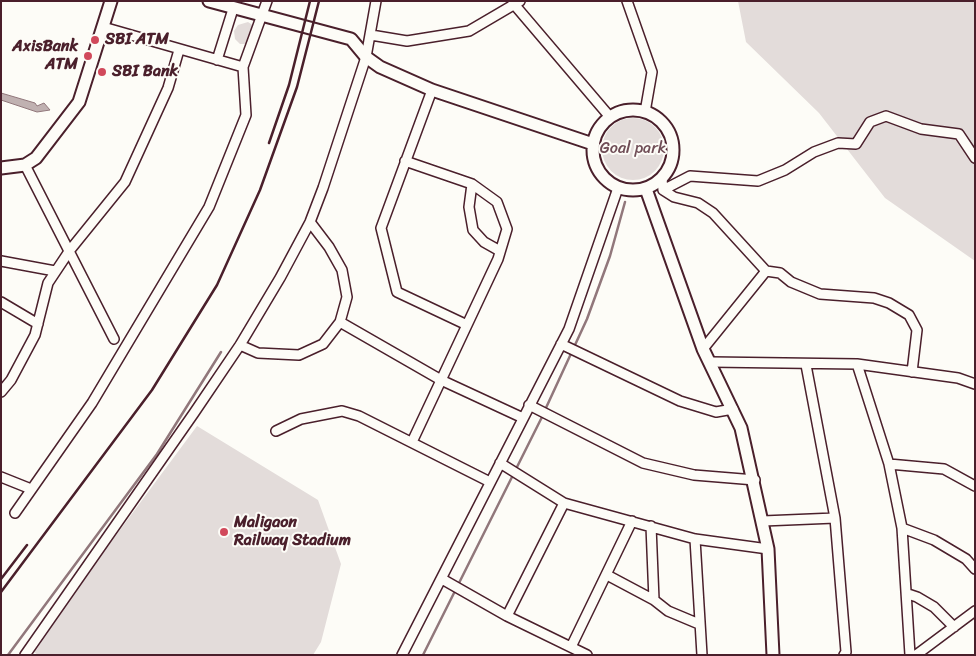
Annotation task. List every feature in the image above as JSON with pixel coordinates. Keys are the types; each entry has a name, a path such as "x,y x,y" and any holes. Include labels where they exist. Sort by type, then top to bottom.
{"street":[{"path":"1,168 25,165 36,158 79,102 111,1"},
{"path":"209,1 233,9 351,39 366,57 380,67 432,90 593,144"},
{"path":"15,513 92,403 209,207 246,115 243,67 267,1"},
{"path":"25,655 240,345 280,278 310,222 366,57 372,35 376,1"},
{"path":"628,1 652,72 645,112"},
{"path":"372,35 408,41 469,31 515,3 610,117"},
{"path":"217,60 233,9"},
{"path":"103,27 243,67"},
{"path":"3,388 35,335 48,283 55,271 125,182 168,88 179,50"},
{"path":"432,90 380,228 397,292 467,325"},
{"path":"662,184 672,161 672,140 662,122 645,112 632,110 620,112 610,117 596,134 593,144 593,158 598,170 606,181 627,191 646,189 690,176 758,181 785,170 814,152 838,143 856,144 870,122 886,116 921,129 959,134 975,158"},
{"path":"405,161 472,184 498,202 507,230 500,251 467,325 412,442"},
{"path":"25,165 114,339"},
{"path":"472,184 469,207 473,230 484,242 500,251"},
{"path":"662,184 674,197 698,203 712,213 766,271 780,272 791,282 820,294 874,298 889,303 908,315 917,330 912,372"},
{"path":"404,654 569,329 618,188"},
{"path":"646,189 703,349 711,362 741,428 755,480 768,548 773,655"},
{"path":"240,345 258,353 299,355 323,344 340,322 347,297 342,270 329,247 310,222"},
{"path":"1,261 55,271"},
{"path":"703,349 766,271"},
{"path":"1,302 38,324"},
{"path":"340,322 442,380 523,418"},
{"path":"561,344 680,401 716,412 733,410"},
{"path":"711,362 806,365 858,364 958,378 975,384"},
{"path":"858,364 889,464 902,528 908,594 910,655"},
{"path":"806,365 835,518 844,655"},
{"path":"529,406 643,463 694,476 755,480"},
{"path":"276,431 301,419 342,411 359,416 490,482"},
{"path":"500,463 564,503 695,539 768,548"},
{"path":"889,464 944,468 975,486"},
{"path":"1,476 31,489"},
{"path":"507,616 564,503"},
{"path":"763,521 835,518"},
{"path":"571,647 632,521"},
{"path":"651,526 654,600"},
{"path":"902,528 934,540 966,559 975,569"},
{"path":"695,539 702,655"},
{"path":"607,575 654,600 668,611 699,624"},
{"path":"442,579 507,616 587,655"},
{"path":"908,594 917,596 934,607 954,627"},
{"path":"916,655 975,611"}],"green space":[{"path":"738,1 975,1 975,261 885,198 819,113 746,42"},
{"path":"248,22 254,26 248,44 240,44 235,39 234,31 238,25"},
{"name":"Goal park","path":"633,118 645,121 655,127 661,137 664,149 661,161 655,171 645,177 633,180 621,177 611,171 605,161 602,149 605,137 611,127 621,121"},
{"name":"Maligaon Railway Stadium","path":"197,426 318,500 341,564 321,642 313,655 38,655 31,650"}],"shaded area":[{"path":"1,93 35,103 37,106 44,103 50,110 37,112 1,100"}],"waterway":[{"path":"545,410 587,319 610,256 625,202"},
{"path":"8,655 157,454 221,352"},
{"path":"423,655 543,415"}],"railway":[{"path":"269,143 289,85 310,1"},
{"path":"1,592 152,390 217,285 260,190 297,87 319,1"},
{"path":"1,579 27,545"}],"place":[{"name":"SBI ATM","path":"95,40"},
{"name":"AxisBank ATM","path":"88,56"},
{"name":"SBI Bank","path":"102,72"},
{"name":"Maligaon Railway Stadium","path":"224,532"}]}
